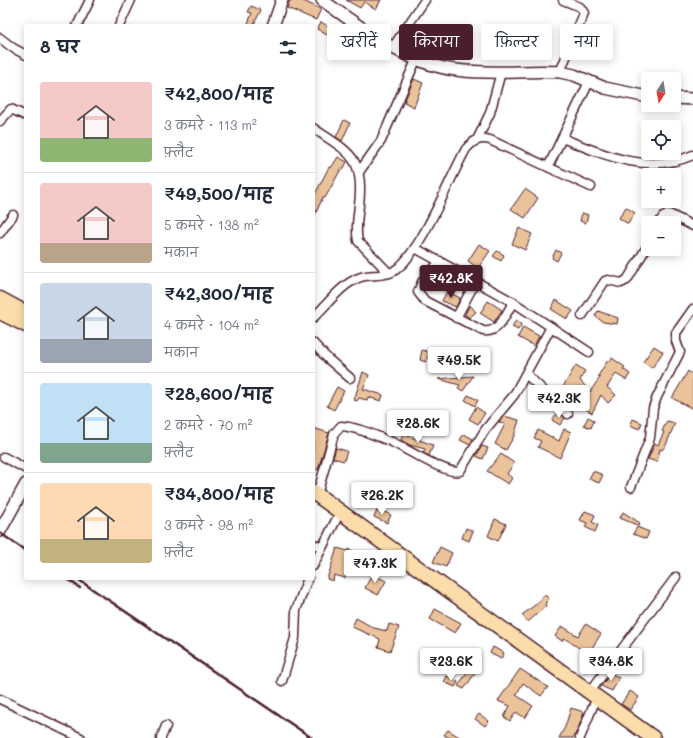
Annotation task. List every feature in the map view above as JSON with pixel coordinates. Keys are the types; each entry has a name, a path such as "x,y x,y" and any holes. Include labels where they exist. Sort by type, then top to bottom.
{"highway":[{"path":"0,299 24,312"},
{"path":"0,312 24,324"},
{"path":"315,498 336,520 591,700 653,738"},
{"path":"315,498 591,700 636,738"}],"street":[{"path":"78,24 90,0"},
{"path":"120,24 131,0"},
{"path":"274,24 282,0"},
{"path":"322,0 399,50"},
{"path":"393,47 425,0"},
{"path":"560,72 584,13 580,7 563,0"},
{"path":"0,38 24,54"},
{"path":"359,172 381,141 416,60 454,70 560,72 604,88 641,96"},
{"path":"315,316 354,280 368,275 389,274 399,267 414,248 427,227 466,149 477,140 490,113 501,72"},
{"path":"548,167 589,82"},
{"path":"681,98 693,99"},
{"path":"0,121 11,109 24,115"},
{"path":"315,129 350,153 355,161 359,172 361,193 357,225 358,241 389,274"},
{"path":"562,138 597,153 631,162 652,164 670,163 693,155"},
{"path":"477,140 490,140 591,187"},
{"path":"0,234 13,215"},
{"path":"681,220 693,226"},
{"path":"414,248 476,280 513,302 589,352"},
{"path":"582,316 605,281 608,280 621,283 628,280 641,256"},
{"path":"440,261 422,282 418,292 425,301 483,331 490,332 500,324 513,302"},
{"path":"456,318 476,280"},
{"path":"631,487 650,438 653,408 680,352 676,341 676,333 693,309"},
{"path":"315,494 334,434 341,426 364,431 392,442 446,470 457,472 460,471 485,430 514,395 551,327"},
{"path":"315,345 328,359 350,378"},
{"path":"526,374 568,414"},
{"path":"4,458 24,468"},
{"path":"0,530 24,488"},
{"path":"315,562 336,520"},
{"path":"315,545 322,547"},
{"path":"580,738 591,700 676,577"},
{"path":"282,681 294,638 296,610 307,580"},
{"path":"0,699 81,738"},
{"path":"161,738 166,726"}],"building":[{"path":"290,0 301,0 321,9 316,20 287,8"},
{"path":"346,0 381,0 376,9 364,2 360,8"},
{"path":"251,6 261,10 254,24 248,24 252,13 248,12"},
{"path":"321,22 327,26 327,35 317,29"},
{"path":"414,79 423,83 414,107 404,102"},
{"path":"344,120 350,123 342,141 336,137"},
{"path":"338,157 347,162 343,170 341,169 325,198 323,197 315,215 315,194 329,167 331,168"},
{"path":"525,189 538,198 525,218 511,209"},
{"path":"626,207 635,213 628,224 619,218"},
{"path":"582,213 588,215 586,223 580,221"},
{"path":"519,228 532,234 525,250 512,244"},
{"path":"479,244 490,251 478,268 468,261"},
{"path":"556,250 561,253 557,261 552,258"},
{"path":"497,251 504,255 501,261 493,256"},
{"path":"447,291 460,298 456,307 442,301"},
{"path":"556,300 573,311 567,319 551,309"},
{"path":"488,301 502,310 494,322 480,313"},
{"path":"470,305 476,312 469,318 465,314"},
{"path":"598,311 618,318 617,324 603,322 595,316"},
{"path":"516,320 522,324 518,330 512,327"},
{"path":"523,327 539,336 534,346 518,337"},
{"path":"654,346 663,352 652,368 643,362"},
{"path":"422,350 429,352 426,362 420,360"},
{"path":"612,358 625,367 623,369 630,374 626,380 616,374 607,387 616,395 608,403 601,395 592,413 570,400 573,394 563,387 576,365 585,371 580,380 590,392 600,377 598,376 608,360 610,362"},
{"path":"688,371 693,375 693,409 672,398"},
{"path":"363,372 369,375 363,389 383,395 381,401 368,397 367,400 359,398 357,401 354,400"},
{"path":"473,376 463,391 458,388 460,385 438,379"},
{"path":"337,387 344,391 334,410 327,406"},
{"path":"468,395 478,400 475,406 465,400"},
{"path":"476,407 485,413 478,424 469,419"},
{"path":"558,412 565,418 560,425 552,420"},
{"path":"504,416 519,420 514,436 506,450 495,444 505,424 499,422"},
{"path":"588,417 594,420 591,428 584,425"},
{"path":"633,419 642,423 639,429 630,425"},
{"path":"667,421 675,423 666,445 662,450 660,449 657,462 648,459 655,443 658,445"},
{"path":"315,429 329,433 318,470 315,469"},
{"path":"564,429 571,432 560,458 538,447 541,441 534,438 538,430 559,441"},
{"path":"403,434 433,445 429,456 423,453 425,449 410,445 401,440"},
{"path":"464,434 473,439 470,445 460,440"},
{"path":"482,446 488,448 483,459 476,456"},
{"path":"336,448 347,451 344,461 333,458"},
{"path":"501,454 514,463 507,474 512,478 508,484 487,471"},
{"path":"593,471 603,475 599,483 589,479"},
{"path":"378,509 391,515 387,523 374,517"},
{"path":"585,511 595,515 592,522 598,525 595,532 585,527 587,523 580,520"},
{"path":"623,512 640,523 639,526 620,518"},
{"path":"495,519 506,524 498,541 488,536"},
{"path":"637,527 649,532 646,539 633,534"},
{"path":"466,528 473,531 469,541 462,538"},
{"path":"440,547 452,553 446,567 433,562"},
{"path":"337,548 348,551 349,549 359,554 357,560 352,558 345,578 334,575 333,581 327,579"},
{"path":"372,574 386,581 378,595 365,588"},
{"path":"544,595 549,598 545,604 546,606 528,622 522,615 539,602"},
{"path":"435,609 461,623 455,633 430,619"},
{"path":"356,618 374,628 387,631 389,624 399,627 390,651 378,647 380,639 352,627"},
{"path":"586,624 601,634 588,654 564,638 562,641 555,636 562,626 578,636"},
{"path":"493,647 504,653 501,659 490,653"},
{"path":"458,650 472,655 466,665 455,659"},
{"path":"472,665 478,669 464,689 458,686"},
{"path":"520,669 548,687 541,696 523,683 516,695 533,706 525,718 516,712 510,721 504,717 510,706 498,701"},
{"path":"611,673 619,678 612,691 601,686"},
{"path":"447,676 458,682 455,687 444,682"},
{"path":"630,691 639,697 630,710 621,704"},
{"path":"571,708 584,712 578,729 573,738 559,738 565,727"},
{"path":"479,714 489,721 485,726 475,719"},
{"path":"448,730 461,738 450,738 444,735"}],"railway":[{"path":"0,533 24,550"},
{"path":"69,580 80,588"},
{"path":"79,580 312,738"}]}
